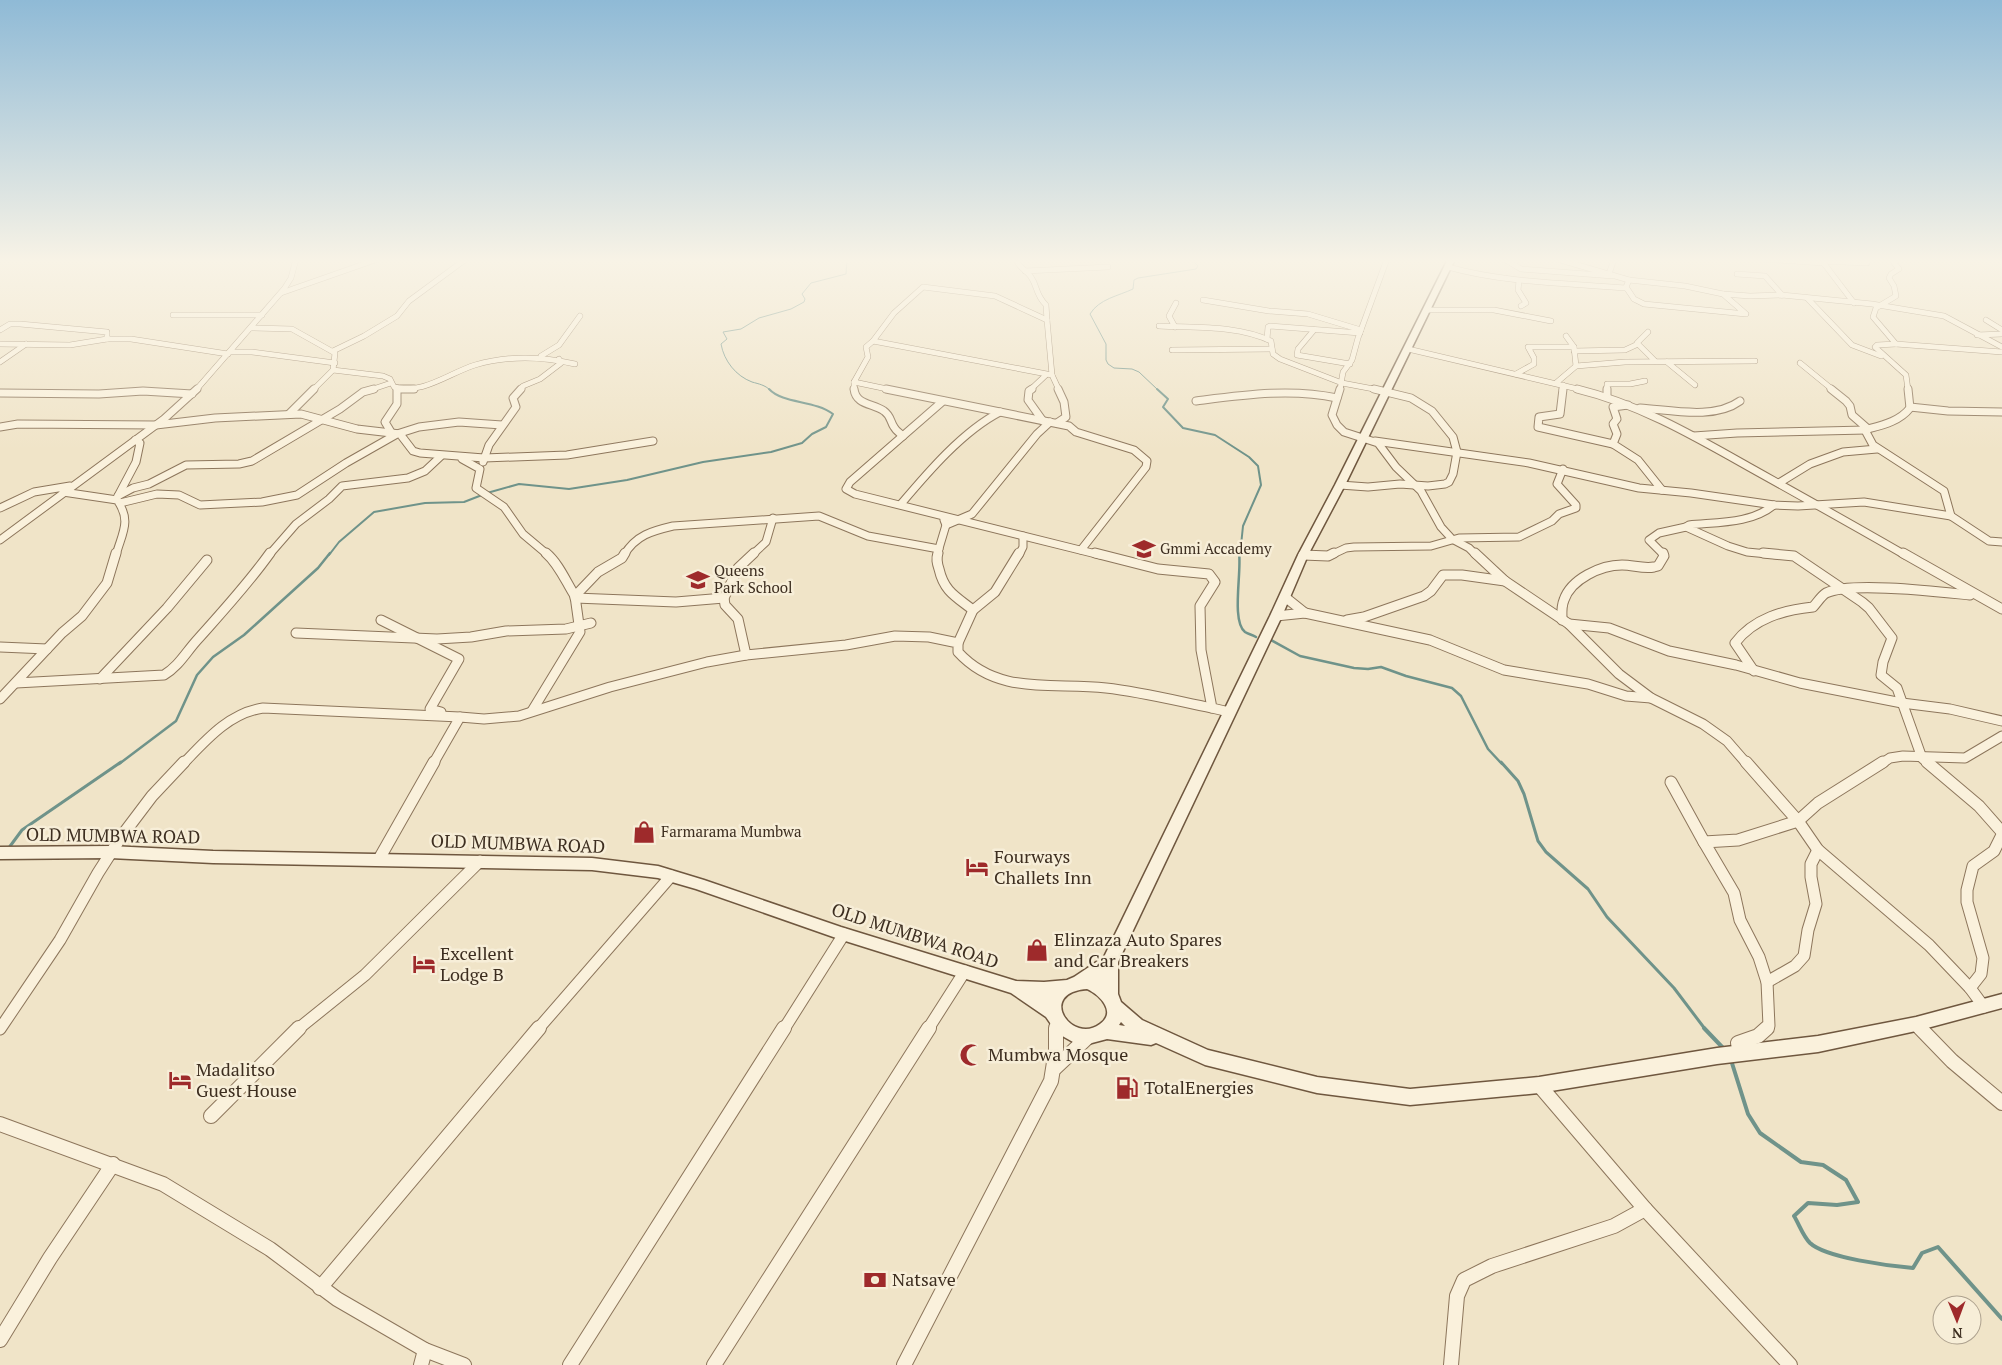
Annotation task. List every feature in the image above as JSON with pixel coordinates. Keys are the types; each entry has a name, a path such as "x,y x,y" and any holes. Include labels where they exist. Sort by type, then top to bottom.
{"main road":[{"path":"1097,1034 1112,1024 1116,1016 1110,962 1304,555 1421,323"},
{"name":"OLD MUMBWA ROAD","path":"0,853 110,852 213,857 592,864 631,868 671,876 844,934 1016,988"},
{"path":"1054,1017 1054,998 1072,984 1110,962"},
{"path":"1016,988 1044,989 1072,984 1096,984 1136,1025 1205,1057 1317,1085 1410,1096 1539,1085 1730,1054 1818,1044 1916,1024 1984,1007 2002,1000"},
{"path":"1016,988 1054,1017 1070,1033 1163,1039"}],"street":[{"path":"0,540 156,425 192,394 255,323"},
{"path":"333,351 386,323"},
{"path":"541,356 552,352 575,323"},
{"path":"887,323 866,347 868,357 854,382 853,392 856,398 886,412 892,417 893,426 902,436"},
{"path":"1047,323 1049,375 1064,402 1069,426"},
{"path":"1173,323 1175,327"},
{"path":"1333,323 1360,332"},
{"path":"1363,323 1350,364 1343,372 1342,383 1332,415 1337,425 1344,432 1375,441 1563,469 1633,487 1691,492 1774,505 1798,506 1864,502 1951,516 1990,542 2002,542"},
{"path":"1831,323 1852,345 1884,357"},
{"path":"1877,323 1896,340 1896,344"},
{"path":"1956,323 2002,347"},
{"path":"1990,323 2002,330"},
{"path":"0,330 10,324 20,324 98,330 106,332 107,340"},
{"path":"1159,326 1223,330 1267,339 1271,341 1273,354 1280,359 1342,383 1386,390 1411,398 1432,410 1453,437 1457,452 1449,482 1436,486 1414,484 1340,485"},
{"path":"1267,339 1268,327 1270,326 1360,332"},
{"path":"251,328 292,329 333,351 336,356 334,367 289,414"},
{"path":"1314,330 1298,349 1297,355 1350,364"},
{"path":"1516,374 1535,363 1535,358 1528,347 1625,350 1638,344 1637,342 1646,337 1648,332"},
{"path":"1977,335 1987,333 2002,334"},
{"path":"1566,336 1574,349 1576,366"},
{"path":"0,344 70,345 107,340 147,340 229,353 252,352 334,367 345,373 378,375 390,379 391,383 398,388 424,386 459,371 488,362 523,356 541,356 575,364"},
{"path":"873,341 1049,375"},
{"path":"0,362 26,344"},
{"path":"1638,344 1655,361"},
{"path":"1694,436 1756,431 1804,433 1867,429 1890,422 1907,412 1910,407 1907,395 1908,378 1884,357 1875,345 1896,344 2002,352"},
{"path":"1172,350 1272,349"},
{"path":"1408,349 1607,396 1637,408 1694,436 2002,609"},
{"path":"532,711 575,644 581,626 575,610 575,597 554,560 522,534 504,508 478,490 476,486 480,468 489,445 516,407 513,398 523,386 540,379 562,362 558,359"},
{"path":"1662,490 1638,460 1613,444 1538,426 1539,417 1560,414 1560,384 1576,366 1655,361 1755,361"},
{"path":"1667,362 1695,385"},
{"path":"1800,363 1846,401 1852,415 1867,429 1867,436 1877,448 1944,491 1951,516"},
{"path":"1049,375 1030,390 1028,400 1050,422"},
{"path":"1607,396 1607,384 1630,384 1644,381"},
{"path":"854,382 991,412 1000,412 1069,426 1076,432 1134,450 1142,455 1147,463 1081,550"},
{"path":"117,499 133,488 149,484 186,465 239,464 252,461 324,419 363,392 391,383"},
{"path":"398,388 396,393 398,402 385,422 394,433 406,440 415,452 458,458 566,455 653,441"},
{"path":"0,393 99,394 142,391 182,395 192,394"},
{"path":"1196,401 1233,396 1317,393 1337,398"},
{"path":"944,401 850,482 846,489 855,494 957,518 1041,541 1158,569 1186,573 1204,573 1215,579 1216,582 1200,606 1201,650 1212,708"},
{"path":"1637,408 1702,412 1729,409 1740,401"},
{"path":"1613,444 1617,434 1613,424 1617,419 1613,407 1629,405"},
{"path":"1910,407 2002,412"},
{"path":"901,504 929,473 991,412"},
{"path":"0,427 18,424 156,425 215,418 300,414 357,429 394,433"},
{"path":"946,525 957,518 972,514 1037,434 1050,422 1066,417"},
{"path":"63,492 82,496 117,499 179,495 192,503 200,505 262,502 288,498 303,492 394,433 423,426 459,422 502,426"},
{"path":"117,499 140,451 140,443 135,440"},
{"path":"1375,441 1396,467 1425,497 1441,527 1452,539 1469,548 1505,581 1565,622 1619,674 1651,698 1703,724 1727,741 1798,822 1818,850 1929,945 1970,988 1984,1007"},
{"path":"1779,483 1810,464 1843,452 1877,448"},
{"path":"1865,450 1888,455"},
{"path":"16,683 158,677 170,672 252,579 275,546 342,486 408,478 425,471 441,456"},
{"path":"458,458 480,468"},
{"path":"1304,555 1328,556 1346,548 1354,547 1431,546 1439,545 1452,539 1518,537 1552,521 1559,514 1574,510 1576,505 1557,484 1563,469"},
{"path":"0,508 34,492 73,486"},
{"path":"0,699 47,649 82,616 107,583 120,540 125,531 124,510 117,499"},
{"path":"1565,622 1561,609 1564,598 1572,587 1598,570 1623,565 1652,569 1658,566 1664,556 1663,552 1649,540 1659,533 1696,524 1745,519 1770,509 1774,505"},
{"path":"972,514 973,523"},
{"path":"943,515 946,525 936,562 944,586 972,610"},
{"path":"575,597 598,572 617,562 634,541 651,531 679,525 819,516 868,536 939,548"},
{"path":"746,655 738,619 725,605 724,598 738,568 766,542 773,518"},
{"path":"1686,527 1728,546 1747,552 1794,556 1843,588 1869,608 1892,638 1880,675 1897,688 1922,758 1979,806 2002,834 1994,851 1973,866 1966,890 1967,902 1983,958 1981,974 1970,988"},
{"path":"1023,536 1023,547 1008,574 995,592 972,610 958,643 958,652 969,666 1004,680 1044,686 1105,688 1229,712"},
{"path":"1023,547 1041,541"},
{"path":"100,679 167,608 207,560"},
{"path":"1342,621 1364,617 1424,596 1443,575 1449,574 1505,581"},
{"path":"1754,671 1735,643 1742,634 1750,628 1788,610 1813,607 1825,593 1843,588 1916,590 1975,595"},
{"path":"575,597 676,602 724,598"},
{"path":"1284,597 1305,613"},
{"path":"1276,616 1305,613 1435,641 1473,658 1510,671 1588,684 1626,696 1651,698"},
{"path":"381,620 419,637 459,659 430,709 460,717"},
{"path":"1565,622 1609,628 1669,651 1800,683 2002,720"},
{"path":"296,633 437,639 471,637 506,631 566,629 591,623"},
{"path":"0,1029 59,941 110,852 152,796 205,742 241,712 263,708 503,718 610,687 707,662 746,655 846,645 895,636 928,637 958,643"},
{"path":"0,647 47,649"},
{"path":"379,859 460,717"},
{"path":"1704,842 1738,840 1784,824 1798,822 1818,803 1890,758 1903,756 1965,758 2002,736"},
{"path":"1671,782 1734,893 1740,920 1759,957 1767,982 1769,1026 1758,1036 1738,1043 1730,1054"},
{"path":"1767,982 1780,973 1793,968 1803,958 1806,950 1808,930 1816,904 1811,882 1810,860 1818,850"},
{"path":"211,1116 289,1036 361,979 481,861"},
{"path":"320,1288 548,1017 671,876"},
{"path":"570,1365 844,934"},
{"path":"714,1365 965,971"},
{"path":"904,1365 1051,1082 1055,1068 1057,1038 1054,1017"},
{"path":"1916,1024 1952,1061 2002,1104"},
{"path":"1055,1068 1097,1034"},
{"path":"1539,1085 1645,1209 1790,1365"},
{"path":"0,1124 114,1164 164,1184 270,1249 320,1288 423,1358 464,1365"},
{"path":"0,1340 50,1258 114,1164"},
{"path":"1451,1365 1457,1296 1464,1280 1492,1266 1614,1226 1645,1209"}],"waterway":[{"path":"751,323 741,329 723,332 727,339 721,344 728,362 736,372 746,379 770,390"},
{"path":"1095,323 1106,344 1106,360 1108,364 1114,368 1132,369 1139,372 1158,390"},
{"path":"487,493 519,484 569,489 627,480 703,462 771,452 802,443 812,434 826,427 833,414 817,406 782,397 769,389"},
{"path":"1157,389 1168,399 1163,407 1183,428 1215,435 1249,457 1258,466 1261,485 1243,526 1240,555"},
{"path":"329,555 339,542 374,512 425,503 464,502 482,495"},
{"path":"119,764 176,721 197,675 213,657 244,635 318,568 330,553"},
{"path":"1239,553 1239,618 1245,632 1256,637"},
{"path":"1269,639 1300,656 1354,668 1368,669 1381,667 1406,676 1452,688 1461,696 1488,749 1502,764"},
{"path":"8,849 22,830 121,762"},
{"path":"1501,762 1518,781 1524,794 1538,841 1546,852 1588,889 1607,917 1674,988 1705,1029"},
{"path":"1704,1028 1724,1049"},
{"path":"1731,1060 1748,1114 1760,1133 1801,1162 1823,1165 1846,1180 1858,1202 1837,1205 1808,1203 1794,1216 1810,1243 1830,1253 1844,1257 1913,1268 1922,1253 1938,1247 2002,1319"}],"place":[{"name":"Gmmi Accademy","path":"1144,549"},
{"name":"Queens Park School","path":"698,580"},
{"name":"Farmarama Mumbwa","path":"644,832"},
{"name":"Fourways Challets Inn","path":"977,867"},
{"name":"Elinzaza Auto Spares and Car Breakers","path":"1037,950"},
{"name":"Excellent Lodge B","path":"424,964"},
{"name":"Mumbwa Mosque","path":"971,1055"},
{"name":"Madalitso Guest House","path":"180,1080"},
{"name":"TotalEnergies","path":"1127,1088"},
{"name":"Natsave","path":"875,1280"}]}
